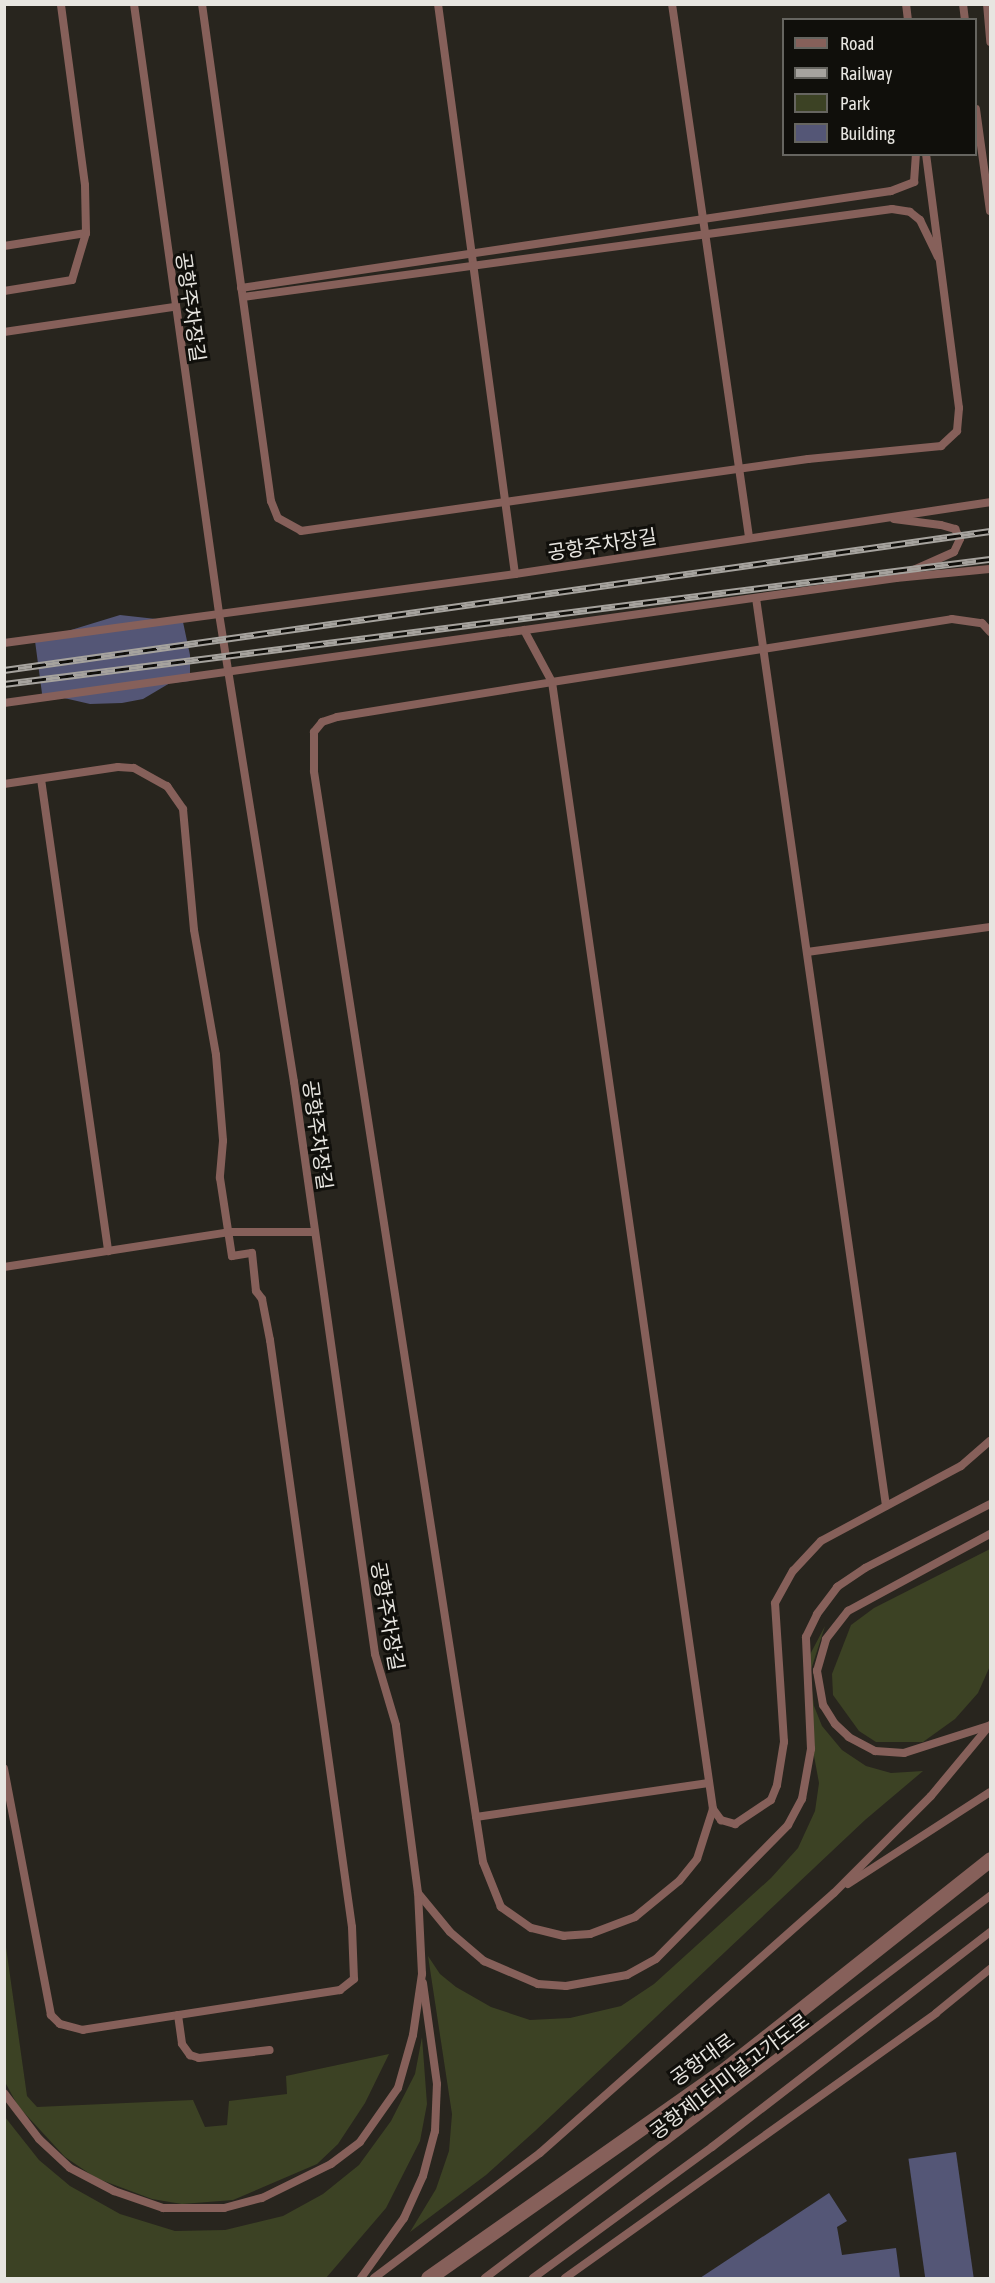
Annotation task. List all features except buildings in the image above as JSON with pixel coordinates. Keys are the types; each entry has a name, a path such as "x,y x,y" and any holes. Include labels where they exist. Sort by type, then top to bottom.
{"street":[{"name":"공항대로","path":"428,2278 728,2067 990,1859"}],"lane":[{"path":"4,291 72,280 86,233 85,185 61,4"},
{"name":"공항주차장길","path":"4,2093 39,2139 70,2168 114,2191 163,2208 224,2208 262,2198 331,2164 360,2142 398,2088 413,2035 422,1974 418,1893 396,1725 375,1654 315,1232 174,307 134,4"},
{"path":"202,4 271,501 278,518 288,526 301,531 739,471 808,459 941,446 957,431 959,408 926,156"},
{"path":"438,4 515,574"},
{"path":"672,4 749,537"},
{"path":"987,4 990,42"},
{"path":"977,123 990,211"},
{"path":"241,288 703,219 908,185 917,176 916,156"},
{"path":"243,297 891,209 910,212 920,220 941,264"},
{"path":"4,246 86,233"},
{"path":"4,332 174,307"},
{"name":"공항주차장길","path":"4,643 515,574 990,502"},
{"path":"889,518 955,529 960,539 954,552 896,578"},
{"path":"4,703 896,578 990,569"},
{"path":"756,598 886,1506"},
{"path":"524,630 552,682 713,1809 697,1859 679,1881 635,1917 590,1934 564,1936 531,1928 501,1907 483,1862 312,748 314,732 322,722 336,717 552,682 763,649 952,618 982,623 990,632"},
{"path":"4,784 134,768 167,786 183,809 194,930 216,1055 223,1141 220,1178 232,1256 252,1253 256,1291 261,1299 270,1340 357,1971 354,1979 340,1990 83,2030 70,2030 51,2015 4,1768"},
{"path":"41,779 108,1251"},
{"path":"807,952 990,927"},
{"path":"4,1268 229,1232 315,1232"},
{"path":"713,1809 721,1820 735,1824 753,1815 771,1800 782,1769 775,1603 793,1571 821,1541 961,1466 990,1442"},
{"path":"418,1893 450,1932 484,1961 538,1984 566,1986 627,1976 656,1959 788,1825 801,1799 811,1749 806,1637 817,1614 837,1587 865,1568 990,1504"},
{"path":"990,1534 848,1611 825,1639 818,1671 824,1705 835,1724 849,1737 875,1751 904,1753 990,1725"},
{"path":"374,2278 540,2153 834,1893 932,1796 990,1725"},
{"path":"476,1817 709,1783"},
{"path":"834,1893 990,1792"},
{"name":"공항제1터미널고가도로","path":"485,2278 990,1896"},
{"path":"533,2278 703,2154 990,1932"},
{"path":"565,2278 936,2013 990,1968"},
{"path":"361,2278 404,2218 423,2176 435,2131 435,2057 422,1974"},
{"path":"178,2015 182,2044 190,2055 199,2058 270,2050"}],"green space":[{"path":"990,1549 990,1666 978,1693 955,1719 923,1742 876,1742 859,1731 833,1695 832,1674 851,1625 874,1608"},
{"path":"825,1626 810,1673 814,1706 822,1726 842,1750 866,1766 891,1773 923,1771 865,1820 535,2131 486,2175 410,2232 436,2189 449,2151 452,2114 428,1956 440,1974 456,1987 491,2007 530,2020 570,2018 621,2006 654,1984 771,1878 798,1848 815,1811 819,1783 806,1712 805,1664"},
{"path":"4,1933 27,2096 37,2107 193,2100 205,2127 227,2125 229,2101 287,2094 286,2076 389,2054 365,2103 338,2144 317,2164 233,2200 182,2204 152,2199 96,2178 65,2157 18,2106 5,2082"},
{"path":"422,2037 427,2104 420,2141 386,2208 326,2278 5,2278 5,2117 39,2160 70,2186 120,2214 175,2231 225,2230 283,2216 323,2194 359,2165 391,2121 415,2074"}],"railway":[{"path":"4,670 990,531"},
{"path":"4,684 990,559"}]}
